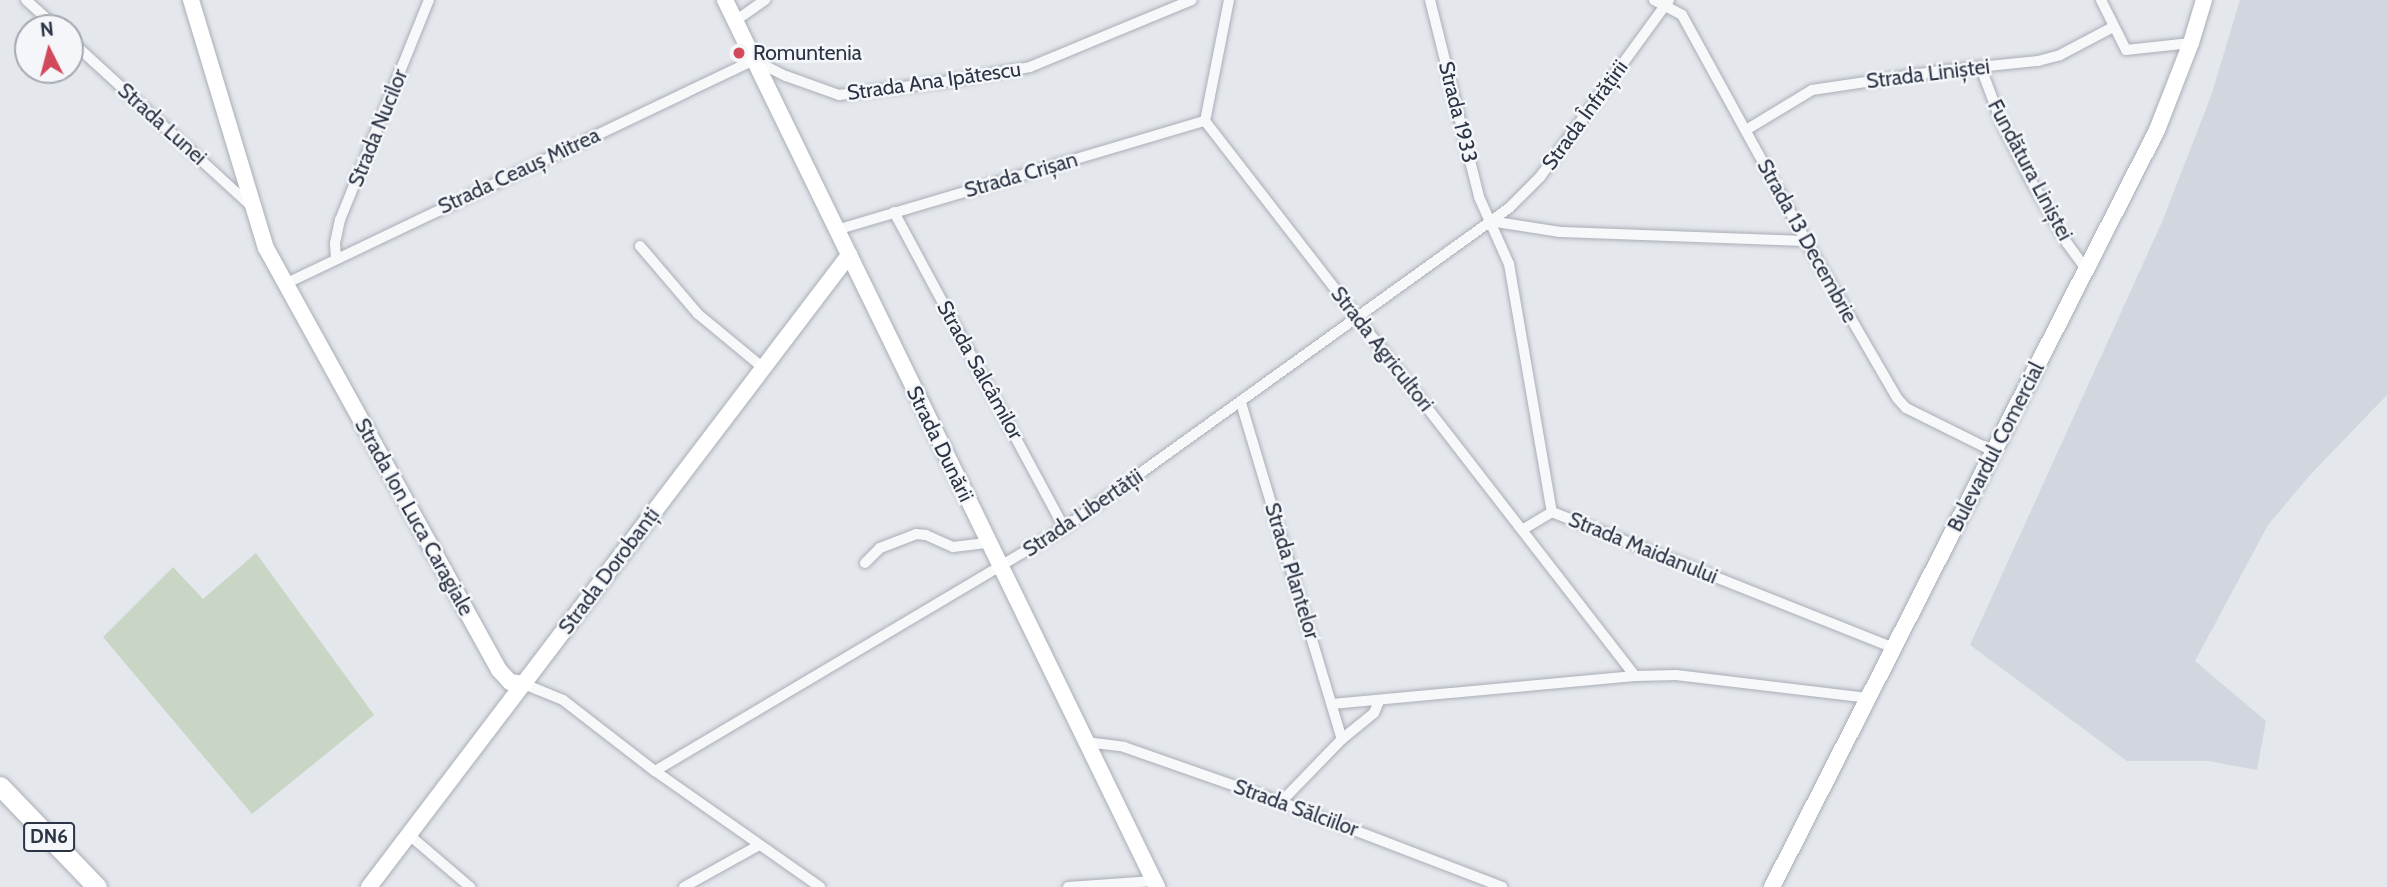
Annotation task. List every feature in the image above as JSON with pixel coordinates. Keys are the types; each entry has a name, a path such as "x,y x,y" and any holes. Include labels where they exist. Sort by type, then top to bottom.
{"highway":[{"name":"DN6","path":"0,786 97,887"}],"main road":[{"name":"Strada Ion Luca Caragiale","path":"191,0 266,248 499,670 510,682 524,684"},
{"name":"Strada Dunării","path":"725,0 1155,884"},
{"name":"Bulevardul Comercial","path":"1772,887 2157,130 2191,43 2204,0"},
{"name":"Strada Dorobanți","path":"369,887 849,255"}],"street":[{"path":"26,0 42,14"},
{"name":"Strada Nucilor","path":"336,258 335,243 340,220 429,0"},
{"path":"735,21 765,0"},
{"name":"Strada Ana Ipătescu","path":"754,60 786,76 839,95 939,83 1030,67 1192,0"},
{"path":"1205,121 1229,0"},
{"name":"Strada 1933","path":"1430,0 1479,197 1490,222"},
{"name":"Strada 13 Decembrie","path":"1654,0 1667,4 1682,16 1806,241 1897,398 1906,408 1993,451"},
{"path":"2101,0 2126,50 2191,43"},
{"name":"Strada Înfrățirii","path":"1490,222 1540,177 1667,4"},
{"name":"Strada Liniștei","path":"1746,130 1812,90 2049,58 2113,27"},
{"name":"Strada Lunei","path":"84,53 254,209"},
{"name":"Strada Ceauș Mitrea","path":"285,284 754,60"},
{"name":"Fundătura Liniștei","path":"1981,68 2002,124 2031,181 2067,243 2086,269"},
{"name":"Strada Crișan","path":"836,230 1205,121"},
{"name":"Strada Agricultori","path":"1205,121 1635,676"},
{"name":"Strada Salcâmilor","path":"894,212 1064,528"},
{"path":"1490,222 1528,229 1806,241"},
{"name":"Strada Libertății","path":"655,771 1001,568 1064,528 1490,222"},
{"name":"Strada Maidanului","path":"1490,222 1509,264 1552,512 1894,648"},
{"path":"640,246 698,314 762,368"},
{"name":"Strada Plantelor","path":"1241,403 1342,739"},
{"path":"1522,530 1552,512"},
{"path":"865,563 880,548 916,534 926,535 953,547 988,543"},
{"path":"1332,704 1635,676 1676,675 1868,698"},
{"name":"Strada Ion Luca Caragiale","path":"524,684 563,701 655,771 820,887"},
{"path":"1281,802 1342,739 1374,713 1379,701"},
{"name":"Strada Sălciilor","path":"1086,742 1124,747 1281,802 1502,887"},
{"path":"408,834 470,887"},
{"path":"684,887 759,845"},
{"path":"1068,887 1155,884"}],"shaded area":[{"path":"2240,0 2387,0 2387,395 2310,475 2268,525 2195,661 2266,721 2257,770 2208,761 2127,761 1970,645 2162,222 2211,96"}],"green space":[{"path":"256,553 374,715 252,814 103,637 173,567 203,599"}],"place":[{"name":"Romuntenia","path":"739,53"}]}
